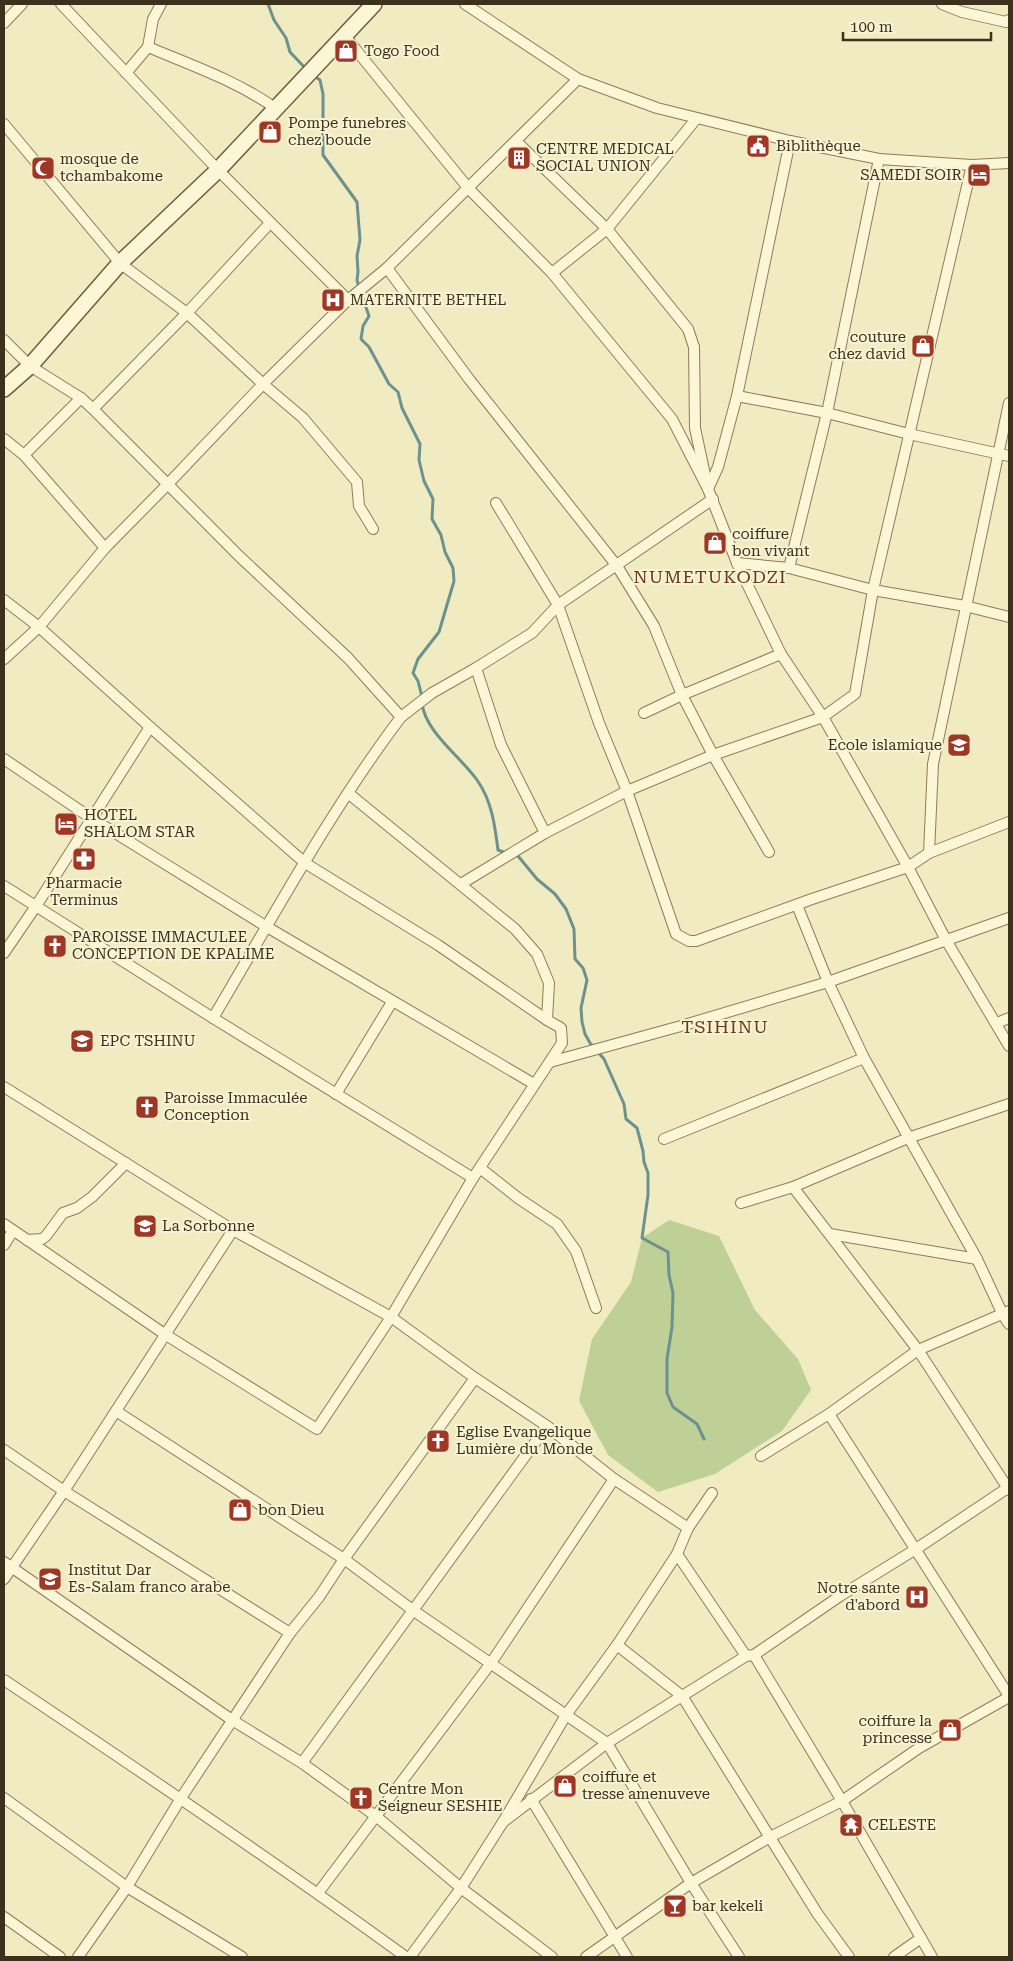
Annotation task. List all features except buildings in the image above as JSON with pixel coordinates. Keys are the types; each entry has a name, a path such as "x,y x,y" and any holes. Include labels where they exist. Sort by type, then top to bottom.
{"street":[{"path":"4,23 22,4"},
{"path":"61,4 218,170 348,300"},
{"path":"126,73 148,47 153,19 161,4"},
{"path":"4,389 30,366 120,264 218,170 374,4"},
{"path":"465,4 578,78 657,108 790,141 879,159 972,165 1009,163"},
{"path":"942,4 964,8 1006,22 1009,20"},
{"path":"344,35 469,188 552,273 672,420 713,499 737,563 782,654 823,717 908,867 946,940 1009,1046"},
{"path":"148,47 214,74 262,99 275,108"},
{"path":"4,659 39,627 105,548 168,485 263,384 348,300 387,268 516,142 578,78"},
{"path":"552,273 607,229 696,119"},
{"path":"4,124 120,264 187,313 263,384 303,418 357,482 359,506 372,529"},
{"path":"708,489 718,467 737,396 790,141"},
{"path":"516,142 607,229 688,329 694,348 695,428 708,489"},
{"path":"789,568 827,414 879,159"},
{"path":"461,884 545,833 627,791 713,755 823,717 855,694 872,590 972,165"},
{"path":"93,409 187,313 270,223"},
{"path":"387,268 469,379 617,566 654,626 682,695 713,755 769,852"},
{"path":"4,340 30,366 81,398 93,409 239,556 348,658 401,717"},
{"path":"737,396 827,414 1009,456"},
{"path":"24,455 81,398"},
{"path":"929,853 933,764 1009,403"},
{"path":"4,439 24,455 105,548"},
{"path":"213,1018 348,793 372,755 401,717 432,693 476,668 532,632 558,605 713,499"},
{"path":"496,503 558,605 598,723 627,791 676,934 689,941 696,941 908,867 929,853 1009,822"},
{"path":"737,563 789,568 872,590 965,606 1009,617"},
{"path":"4,600 39,627 305,863 438,945 560,1028 562,1035 562,1043 473,1178 391,1317 317,1429 166,1335 4,1224"},
{"path":"644,714 682,695 782,654"},
{"path":"476,668 501,745 545,833"},
{"path":"4,953 150,727"},
{"path":"4,759 91,818 267,927 534,1084"},
{"path":"348,793 515,928 537,954 549,983 547,1020"},
{"path":"4,886 213,1018 473,1178"},
{"path":"797,905 828,982 864,1058 1006,1313 1009,1324"},
{"path":"550,1062 681,1026 828,982 1009,918"},
{"path":"336,1094 392,1002"},
{"path":"997,1023 1009,1018"},
{"path":"664,1139 864,1058"},
{"path":"5,1090 233,1230 391,1317 474,1378 547,1426 614,1479 688,1528"},
{"path":"741,1203 793,1187 908,1138 1009,1104"},
{"path":"27,1240 42,1239 46,1236 63,1213 77,1208 92,1197 126,1163"},
{"path":"480,1168 518,1198 557,1224 576,1251 596,1308"},
{"path":"503,1822 607,1743 750,1656 840,1596 1009,1489 918,1350 793,1187"},
{"path":"4,1579 8,1564 64,1491 233,1230"},
{"path":"4,1245 13,1231"},
{"path":"830,1234 977,1260"},
{"path":"761,1456 829,1414 918,1350 1006,1313"},
{"path":"78,1957 127,1887 181,1798 290,1633 319,1597 344,1559 474,1378"},
{"path":"116,1411 344,1559 414,1611 607,1743 691,1883 739,1957"},
{"path":"586,1957 613,1936 691,1883 770,1837 842,1801 919,1748 1009,1696 829,1414"},
{"path":"302,1763 547,1426"},
{"path":"4,1450 64,1491 290,1633"},
{"path":"318,1893 377,1817 491,1662 614,1479"},
{"path":"410,1957 460,1888 503,1822 566,1716 617,1645 677,1554 688,1528 712,1493"},
{"path":"677,1554 750,1656 842,1801 932,1957"},
{"path":"8,1564 232,1720 302,1763 377,1817 460,1888 552,1957"},
{"path":"617,1645 682,1696 817,1913 849,1957"},
{"path":"4,1680 181,1798 406,1957"},
{"path":"4,1798 127,1887 242,1957"},
{"path":"531,1799 627,1957"},
{"path":"4,1918 60,1957"},
{"path":"894,1957 921,1938"}],"green space":[{"path":"669,1220 719,1236 755,1310 798,1359 811,1390 782,1431 715,1474 658,1492 608,1455 579,1401 592,1339 631,1282 642,1238"}],"waterway":[{"path":"268,4 274,20 286,38 290,52 307,70"},
{"path":"314,76 320,80 323,94 323,155 357,202 360,240 357,256 357,280 359,287"},
{"path":"361,293 369,316 363,326 361,339 369,347 389,384 398,392 402,408 420,444 419,460 424,481 433,499 432,519 441,535 445,552 453,568 454,581 439,632 418,659 413,673 418,681 422,697"},
{"path":"422,703 425,714 437,734 470,771 482,788 492,814 498,850 506,853"},
{"path":"515,855 518,856 537,879 555,894 566,909 574,929 575,959 583,968 587,980 581,1008 585,1034 604,1059 624,1104 626,1119 637,1128 648,1173 648,1195 642,1238 668,1252 669,1275 673,1293 672,1327 667,1359 667,1393 673,1407 697,1424 704,1439"}],"place":[{"name":"Togo Food","path":"346,51"},
{"name":"Pompe funebres chez boude","path":"270,132"},
{"name":"Biblithèque","path":"758,146"},
{"name":"CENTRE MEDICAL SOCIAL UNION","path":"519,158"},
{"name":"mosque de tchambakome","path":"43,168"},
{"name":"SAMEDI SOIR","path":"979,175"},
{"name":"MATERNITE BETHEL","path":"333,300"},
{"name":"couture chez david","path":"923,346"},
{"name":"coiffure bon vivant","path":"715,543"},
{"name":"Ecole islamique","path":"959,745"},
{"name":"HOTEL SHALOM STAR","path":"66,824"},
{"name":"Pharmacie Terminus","path":"84,859"},
{"name":"PAROISSE IMMACULEE CONCEPTION DE KPALIME","path":"55,946"},
{"name":"EPC TSHINU","path":"82,1041"},
{"name":"Paroisse Immaculée Conception","path":"147,1107"},
{"name":"La Sorbonne","path":"145,1226"},
{"name":"Eglise Evangelique Lumière du Monde","path":"438,1441"},
{"name":"bon Dieu","path":"240,1510"},
{"name":"Institut Dar Es-Salam franco arabe","path":"50,1579"},
{"name":"Notre sante d'abord","path":"917,1597"},
{"name":"coiffure la princesse","path":"950,1730"},
{"name":"coiffure et tresse amenuveve","path":"565,1786"},
{"name":"Centre Mon Seigneur SESHIE","path":"361,1798"},
{"name":"CELESTE","path":"851,1825"},
{"name":"bar kekeli","path":"675,1906"}],"district":[{"name":"NUMETUKODZI","path":"710,577"},
{"name":"TSIHINU","path":"725,1027"}]}
